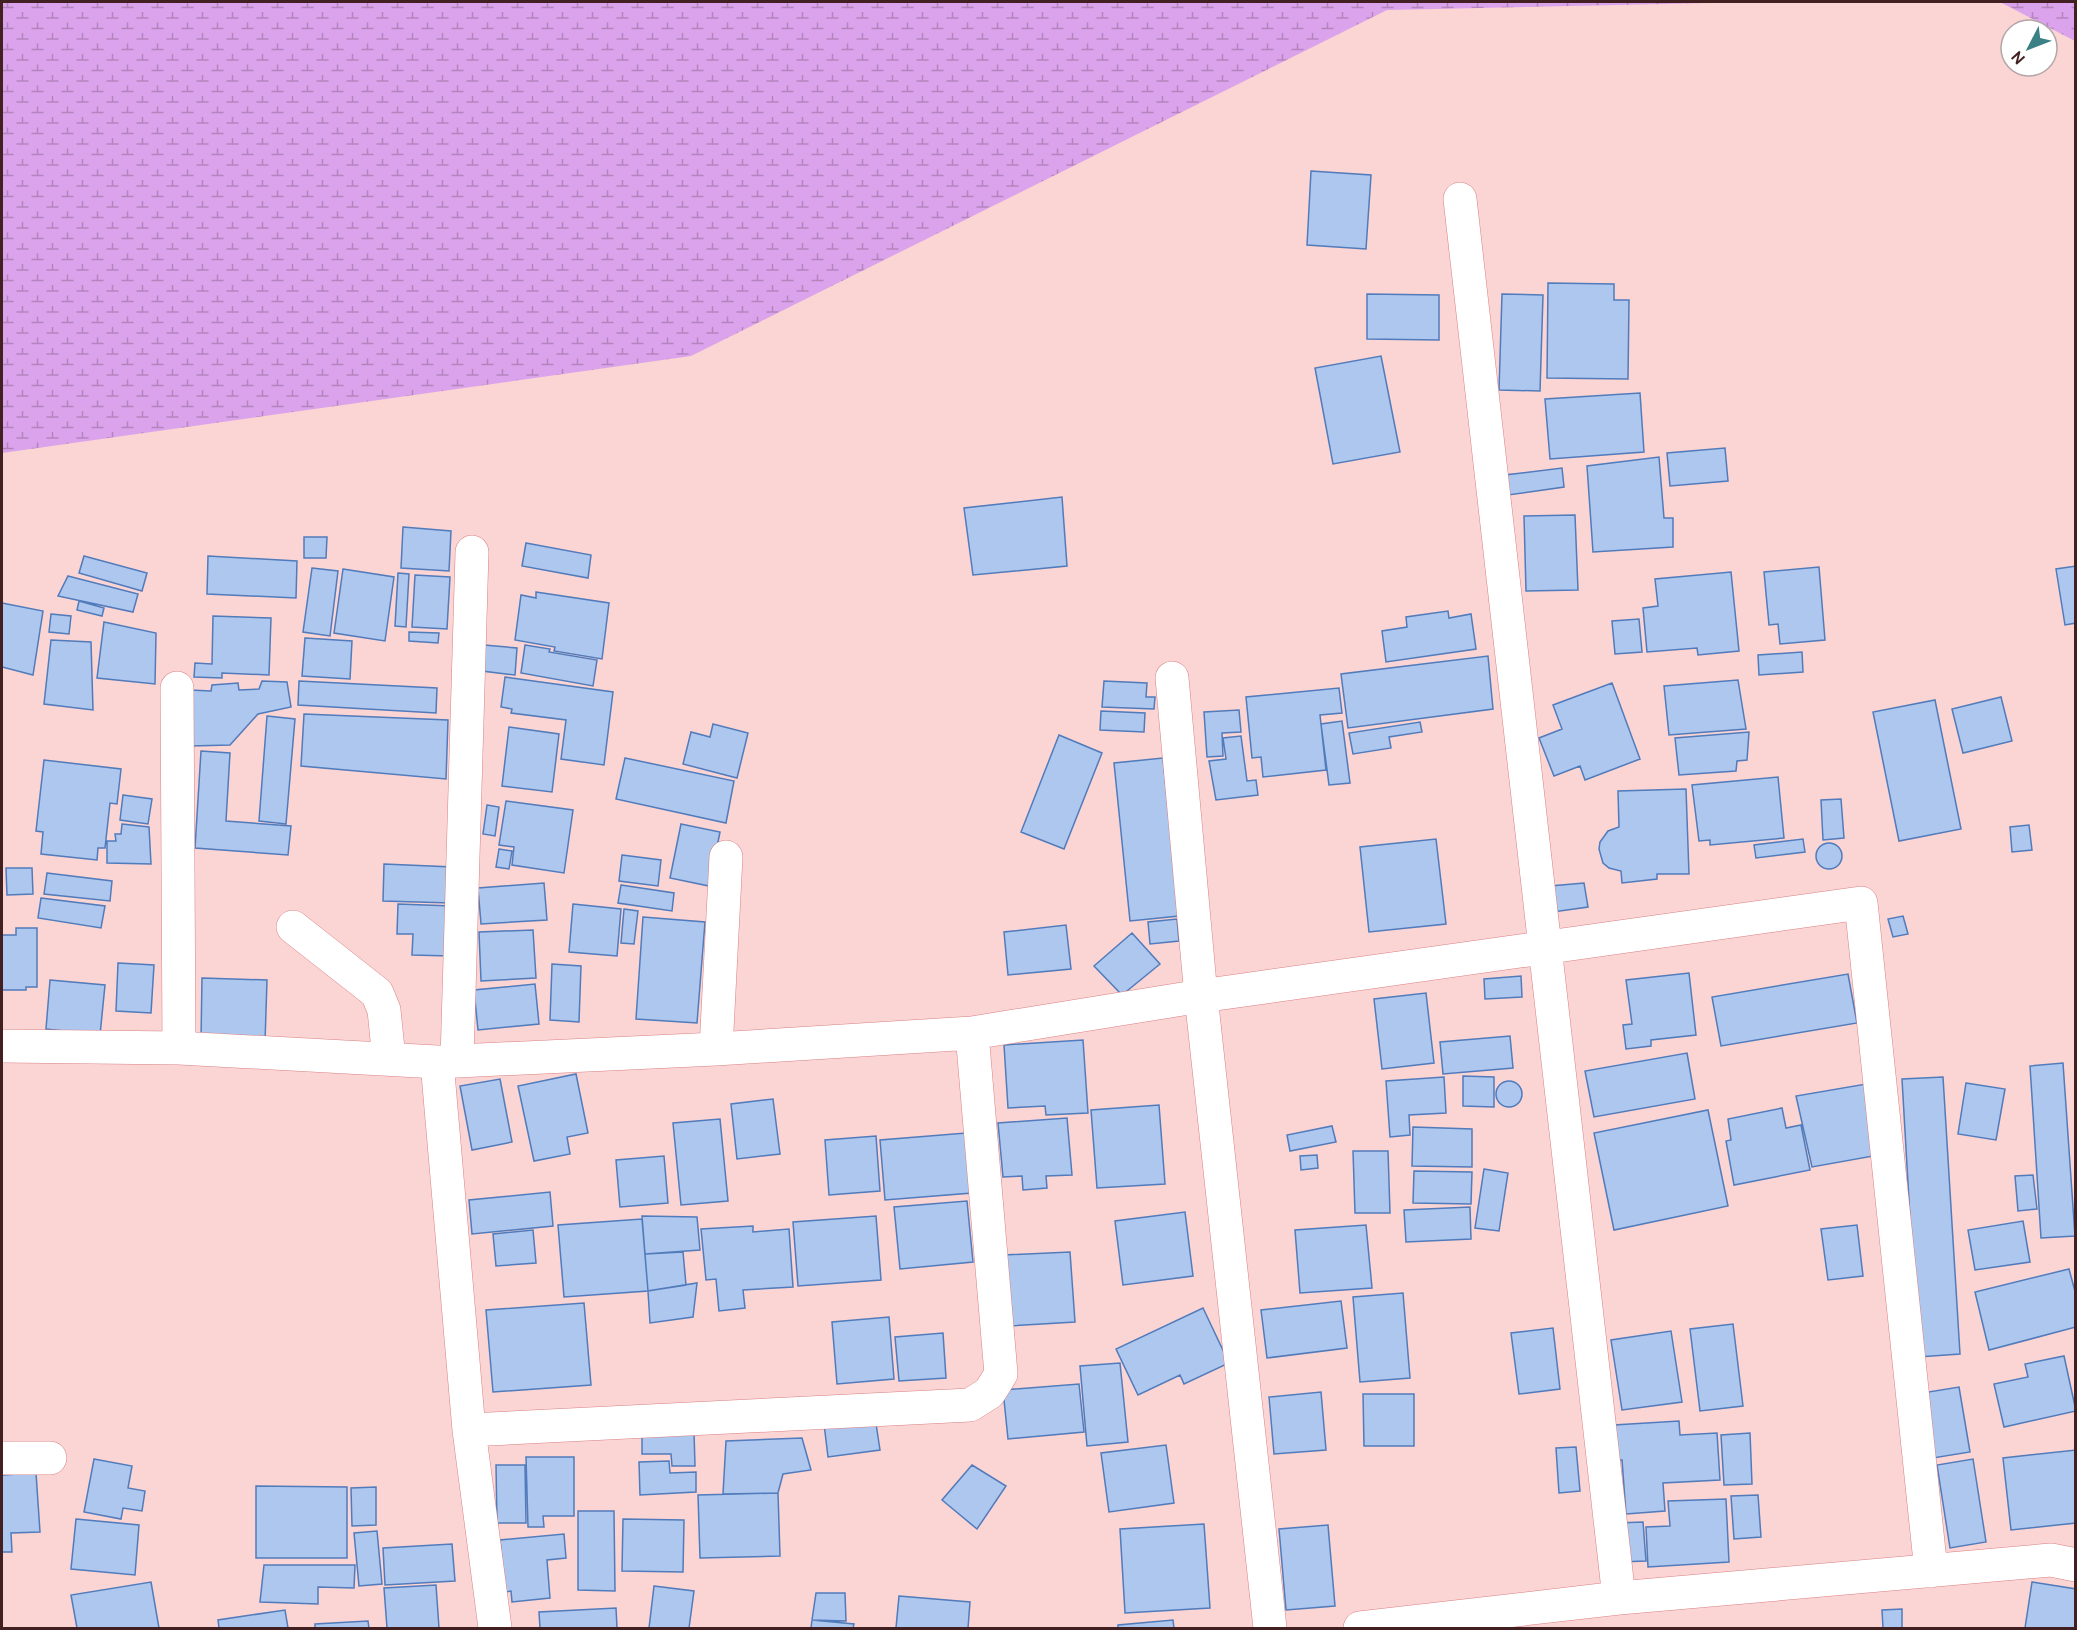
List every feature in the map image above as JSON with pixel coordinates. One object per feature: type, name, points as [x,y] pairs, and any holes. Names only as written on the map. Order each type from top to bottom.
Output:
[{"type":"street","points":[[1460,199],[1619,1598]]},
{"type":"street","points":[[472,552],[447,1061],[469,1430],[495,1629]]},
{"type":"street","points":[[1172,678],[1201,996],[1270,1629]]},
{"type":"street","points":[[177,688],[179,1048]]},
{"type":"street","points":[[716,1049],[726,857]]},
{"type":"street","points":[[2,1046],[179,1048],[447,1061],[716,1049],[972,1032],[1201,996],[1861,903],[1931,1570]]},
{"type":"street","points":[[293,927],[377,993],[384,1010],[389,1059]]},
{"type":"street","points":[[469,1430],[970,1405],[989,1393],[1001,1374],[972,1032]]},
{"type":"street","points":[[2,1458],[50,1458]]},
{"type":"street","points":[[1360,1629],[1619,1598],[1931,1570],[2051,1560],[2076,1565]]},
{"type":"green space","points":[[2,2],[1756,2],[1387,10],[691,356],[2,453]]},
{"type":"green space","points":[[2000,2],[2075,2],[2075,41],[2059,33],[2059,18],[2031,18]]},
{"type":"building","points":[[1311,171],[1371,175],[1366,249],[1307,245]]},
{"type":"building","points":[[1548,283],[1614,284],[1614,300],[1629,300],[1628,379],[1547,378]]},
{"type":"building","points":[[1367,294],[1439,295],[1439,340],[1367,339]]},
{"type":"building","points":[[1502,294],[1543,295],[1540,391],[1499,390]]},
{"type":"building","points":[[1381,356],[1400,452],[1333,464],[1315,368]]},
{"type":"building","points":[[1640,393],[1644,452],[1550,459],[1545,399]]},
{"type":"building","points":[[1725,448],[1728,481],[1670,486],[1667,453]]},
{"type":"building","points":[[1659,457],[1664,518],[1673,518],[1673,547],[1593,552],[1587,466]]},
{"type":"building","points":[[1562,468],[1564,487],[1508,495],[1505,475]]},
{"type":"building","points":[[1062,497],[1067,566],[973,575],[964,508]]},
{"type":"building","points":[[1575,515],[1578,590],[1526,591],[1524,516]]},
{"type":"building","points":[[403,527],[451,531],[449,571],[401,568]]},
{"type":"building","points":[[304,537],[327,537],[326,558],[304,558]]},
{"type":"building","points":[[526,543],[591,555],[588,578],[522,566]]},
{"type":"building","points":[[84,556],[147,573],[142,591],[79,573]]},
{"type":"building","points":[[208,556],[297,561],[296,598],[207,594]]},
{"type":"building","points":[[2076,566],[2076,623],[2065,625],[2056,569]]},
{"type":"building","points":[[1819,567],[1825,640],[1780,644],[1778,624],[1769,625],[1764,572]]},
{"type":"building","points":[[312,568],[338,571],[330,636],[303,632]]},
{"type":"building","points":[[343,569],[394,577],[385,641],[334,633]]},
{"type":"building","points":[[1731,572],[1739,651],[1698,655],[1697,648],[1647,652],[1643,608],[1658,606],[1655,579]]},
{"type":"building","points":[[398,573],[409,574],[406,627],[395,626]]},
{"type":"building","points":[[415,575],[450,577],[447,629],[412,627]]},
{"type":"building","points":[[68,576],[138,594],[133,612],[58,596]]},
{"type":"building","points":[[536,592],[609,603],[602,659],[554,651],[555,647],[515,640],[521,595],[536,598]]},
{"type":"building","points":[[79,601],[104,608],[102,616],[77,610]]},
{"type":"building","points":[[2,603],[43,611],[33,675],[2,667]]},
{"type":"building","points":[[1448,611],[1449,618],[1471,614],[1476,649],[1386,662],[1382,631],[1407,627],[1406,617]]},
{"type":"building","points":[[51,614],[71,616],[69,634],[49,632]]},
{"type":"building","points":[[213,616],[271,618],[269,675],[222,673],[222,678],[194,677],[195,663],[212,664]]},
{"type":"building","points":[[1639,619],[1642,652],[1615,654],[1612,621]]},
{"type":"building","points":[[104,622],[156,633],[155,684],[97,678]]},
{"type":"building","points":[[409,632],[439,633],[438,643],[409,641]]},
{"type":"building","points":[[305,638],[352,641],[350,679],[302,676]]},
{"type":"building","points":[[51,640],[91,642],[93,710],[44,704]]},
{"type":"building","points":[[484,645],[517,648],[515,675],[482,671]]},
{"type":"building","points":[[525,645],[550,649],[549,652],[597,660],[593,686],[521,673]]},
{"type":"building","points":[[1802,652],[1803,672],[1759,675],[1758,655]]},
{"type":"building","points":[[1488,656],[1493,709],[1348,728],[1341,674]]},
{"type":"building","points":[[505,677],[613,692],[604,765],[561,759],[566,720],[511,713],[512,709],[501,707]]},
{"type":"building","points":[[1738,680],[1746,729],[1669,735],[1664,686]]},
{"type":"building","points":[[262,681],[287,682],[291,707],[258,714],[230,745],[190,746],[190,690],[211,691],[212,685],[238,683],[239,690],[259,689]]},
{"type":"building","points":[[299,681],[437,688],[436,713],[298,705]]},
{"type":"building","points":[[1104,681],[1147,683],[1146,697],[1155,697],[1154,709],[1102,707]]},
{"type":"building","points":[[1612,683],[1640,759],[1585,780],[1580,766],[1554,776],[1539,738],[1562,729],[1553,705]]},
{"type":"building","points":[[1339,688],[1342,713],[1320,715],[1326,770],[1263,777],[1261,757],[1252,758],[1246,697]]},
{"type":"building","points":[[2001,697],[2012,741],[1963,753],[1952,709]]},
{"type":"building","points":[[1935,700],[1961,829],[1899,841],[1873,712]]},
{"type":"building","points":[[1239,710],[1241,732],[1222,733],[1223,756],[1207,757],[1204,712]]},
{"type":"building","points":[[1101,711],[1145,713],[1144,732],[1100,730]]},
{"type":"building","points":[[304,714],[448,720],[446,779],[301,766]]},
{"type":"building","points":[[267,716],[295,719],[286,824],[259,821]]},
{"type":"building","points":[[1342,721],[1350,783],[1329,785],[1321,724]]},
{"type":"building","points":[[1420,722],[1422,732],[1389,737],[1391,748],[1353,754],[1349,733]]},
{"type":"building","points":[[713,724],[748,733],[737,778],[683,764],[691,732],[710,737]]},
{"type":"building","points":[[509,727],[559,734],[552,792],[502,786]]},
{"type":"building","points":[[1749,732],[1747,760],[1737,761],[1736,771],[1679,775],[1675,738]]},
{"type":"building","points":[[1059,735],[1102,753],[1064,849],[1021,832]]},
{"type":"building","points":[[1241,736],[1247,781],[1256,780],[1258,795],[1216,800],[1209,761],[1226,759],[1223,738]]},
{"type":"building","points":[[201,751],[230,753],[226,821],[291,826],[288,855],[195,848]]},
{"type":"building","points":[[625,758],[734,781],[726,823],[616,799]]},
{"type":"building","points":[[1163,758],[1179,916],[1130,921],[1114,763]]},
{"type":"building","points":[[44,760],[121,769],[117,804],[110,803],[105,848],[98,848],[97,860],[41,854],[43,832],[36,831]]},
{"type":"building","points":[[1778,777],[1784,838],[1710,845],[1710,840],[1699,841],[1692,785]]},
{"type":"building","points":[[1686,789],[1689,874],[1657,874],[1657,879],[1622,883],[1621,871],[1609,868],[1603,863],[1599,849],[1600,842],[1608,831],[1619,827],[1618,791]]},
{"type":"building","points":[[123,795],[152,799],[148,824],[120,820]]},
{"type":"building","points":[[1841,799],[1844,838],[1823,840],[1821,800]]},
{"type":"building","points":[[506,801],[573,810],[564,873],[512,865],[514,847],[499,845]]},
{"type":"building","points":[[487,805],[499,807],[495,836],[483,834]]},
{"type":"building","points":[[122,824],[149,827],[151,864],[107,863],[107,841],[116,841],[115,834],[121,834]]},
{"type":"building","points":[[681,824],[720,832],[709,886],[670,878]]},
{"type":"building","points":[[2029,825],[2032,850],[2012,852],[2010,827]]},
{"type":"building","points":[[1436,839],[1446,924],[1369,932],[1360,847]]},
{"type":"building","points":[[1803,839],[1805,852],[1756,858],[1754,845]]},
{"type":"building","points":[[1829,843],[1838,847],[1842,856],[1838,865],[1829,869],[1820,865],[1816,856],[1820,847]]},
{"type":"building","points":[[499,849],[512,851],[509,869],[496,867]]},
{"type":"building","points":[[622,855],[661,860],[658,886],[619,881]]},
{"type":"building","points":[[384,864],[453,867],[451,903],[383,901]]},
{"type":"building","points":[[6,868],[32,868],[33,894],[7,895]]},
{"type":"building","points":[[47,873],[112,881],[110,901],[44,894]]},
{"type":"building","points":[[544,883],[547,920],[481,924],[478,888]]},
{"type":"building","points":[[1584,883],[1588,907],[1553,912],[1550,886]]},
{"type":"building","points":[[621,885],[674,893],[672,911],[618,903]]},
{"type":"building","points":[[41,898],[105,906],[101,928],[38,918]]},
{"type":"building","points":[[398,904],[452,906],[450,956],[412,955],[413,934],[397,934]]},
{"type":"building","points":[[573,904],[621,909],[617,956],[569,952]]},
{"type":"building","points":[[624,909],[638,911],[634,944],[621,943]]},
{"type":"building","points":[[1903,916],[1908,934],[1893,937],[1888,919]]},
{"type":"building","points":[[643,917],[705,922],[697,1023],[636,1019]]},
{"type":"building","points":[[1177,919],[1179,941],[1150,944],[1148,922]]},
{"type":"building","points":[[1066,925],[1071,969],[1008,975],[1004,932]]},
{"type":"building","points":[[16,928],[37,928],[37,987],[26,987],[26,990],[2,990],[2,935],[16,935]]},
{"type":"building","points":[[533,930],[536,978],[481,981],[479,932]]},
{"type":"building","points":[[1132,933],[1160,964],[1122,995],[1094,966]]},
{"type":"building","points":[[118,963],[154,965],[151,1013],[116,1011]]},
{"type":"building","points":[[552,964],[581,966],[579,1022],[550,1020]]},
{"type":"building","points":[[1689,973],[1696,1035],[1651,1040],[1651,1046],[1626,1049],[1623,1025],[1632,1024],[1626,980]]},
{"type":"building","points":[[1848,974],[1857,1023],[1721,1046],[1712,997]]},
{"type":"building","points":[[1521,976],[1522,997],[1485,999],[1484,979]]},
{"type":"building","points":[[202,978],[267,980],[265,1042],[201,1040]]},
{"type":"building","points":[[50,980],[105,985],[100,1035],[46,1029]]},
{"type":"building","points":[[535,984],[539,1024],[478,1030],[474,990]]},
{"type":"building","points":[[1426,993],[1434,1063],[1382,1069],[1374,999]]},
{"type":"building","points":[[1510,1036],[1513,1068],[1443,1074],[1440,1042]]},
{"type":"building","points":[[1083,1040],[1088,1113],[1046,1115],[1045,1106],[1008,1108],[1004,1045]]},
{"type":"building","points":[[1687,1053],[1695,1099],[1594,1117],[1585,1071]]},
{"type":"building","points":[[2063,1063],[2075,1236],[2041,1238],[2030,1066]]},
{"type":"building","points":[[576,1074],[588,1133],[567,1137],[570,1154],[534,1161],[518,1086]]},
{"type":"building","points":[[1463,1076],[1494,1077],[1494,1107],[1463,1106]]},
{"type":"building","points":[[1444,1077],[1446,1113],[1409,1115],[1410,1135],[1390,1137],[1386,1081]]},
{"type":"building","points":[[1943,1077],[1960,1354],[1918,1357],[1902,1079]]},
{"type":"building","points":[[500,1079],[512,1142],[472,1150],[460,1086]]},
{"type":"building","points":[[1509,1081],[1518,1085],[1522,1094],[1518,1103],[1509,1107],[1500,1103],[1496,1094],[1500,1085]]},
{"type":"building","points":[[1966,1083],[2005,1089],[1996,1140],[1958,1134]]},
{"type":"building","points":[[1866,1084],[1879,1155],[1812,1167],[1796,1096]]},
{"type":"building","points":[[773,1099],[780,1154],[737,1159],[731,1104]]},
{"type":"building","points":[[1159,1105],[1165,1184],[1097,1188],[1091,1110]]},
{"type":"building","points":[[1782,1108],[1786,1128],[1801,1125],[1810,1170],[1734,1185],[1726,1141],[1731,1140],[1728,1119]]},
{"type":"building","points":[[1708,1110],[1728,1206],[1614,1230],[1594,1133]]},
{"type":"building","points":[[1067,1118],[1072,1175],[1046,1176],[1047,1188],[1023,1190],[1022,1176],[1003,1177],[998,1123]]},
{"type":"building","points":[[720,1119],[728,1201],[681,1205],[673,1123]]},
{"type":"building","points":[[1332,1126],[1336,1142],[1290,1151],[1287,1135]]},
{"type":"building","points":[[1413,1127],[1472,1129],[1472,1167],[1412,1166]]},
{"type":"building","points":[[966,1133],[972,1193],[885,1200],[880,1140]]},
{"type":"building","points":[[876,1136],[880,1191],[829,1195],[825,1140]]},
{"type":"building","points":[[1353,1151],[1388,1151],[1390,1213],[1355,1213]]},
{"type":"building","points":[[1317,1155],[1318,1168],[1301,1170],[1300,1156]]},
{"type":"building","points":[[664,1156],[668,1203],[620,1207],[616,1160]]},
{"type":"building","points":[[1484,1169],[1508,1173],[1499,1231],[1475,1228]]},
{"type":"building","points":[[1414,1171],[1472,1172],[1471,1204],[1413,1203]]},
{"type":"building","points":[[2033,1175],[2037,1209],[2018,1211],[2015,1176]]},
{"type":"building","points":[[550,1192],[553,1226],[472,1234],[469,1200]]},
{"type":"building","points":[[967,1201],[973,1262],[900,1269],[894,1207]]},
{"type":"building","points":[[1470,1207],[1471,1239],[1406,1242],[1404,1210]]},
{"type":"building","points":[[1185,1212],[1193,1276],[1123,1285],[1115,1221]]},
{"type":"building","points":[[642,1216],[697,1217],[700,1250],[645,1254]]},
{"type":"building","points":[[876,1216],[881,1280],[798,1286],[793,1222]]},
{"type":"building","points":[[642,1219],[648,1291],[564,1297],[558,1225]]},
{"type":"building","points":[[2023,1221],[2030,1262],[1975,1270],[1968,1230]]},
{"type":"building","points":[[1366,1225],[1372,1288],[1300,1293],[1295,1230]]},
{"type":"building","points":[[1857,1225],[1863,1276],[1828,1280],[1821,1229]]},
{"type":"building","points":[[753,1226],[753,1232],[789,1229],[793,1287],[743,1290],[745,1308],[719,1311],[716,1279],[706,1280],[701,1229]]},
{"type":"building","points":[[533,1230],[536,1263],[496,1266],[493,1234]]},
{"type":"building","points":[[683,1252],[686,1285],[648,1291],[645,1254]]},
{"type":"building","points":[[1070,1252],[1075,1322],[1008,1326],[1004,1255]]},
{"type":"building","points":[[2069,1269],[2076,1295],[2076,1327],[1989,1350],[1975,1292]]},
{"type":"building","points":[[697,1283],[693,1317],[650,1323],[648,1291]]},
{"type":"building","points":[[1403,1293],[1410,1378],[1360,1382],[1353,1297]]},
{"type":"building","points":[[1341,1301],[1347,1348],[1267,1358],[1261,1310]]},
{"type":"building","points":[[584,1303],[591,1385],[493,1392],[486,1310]]},
{"type":"building","points":[[1203,1308],[1229,1363],[1184,1384],[1180,1375],[1138,1395],[1116,1349]]},
{"type":"building","points":[[889,1317],[894,1379],[837,1384],[832,1322]]},
{"type":"building","points":[[1733,1324],[1743,1406],[1700,1411],[1690,1329]]},
{"type":"building","points":[[1553,1328],[1560,1389],[1519,1394],[1511,1333]]},
{"type":"building","points":[[1671,1331],[1682,1402],[1622,1410],[1611,1340]]},
{"type":"building","points":[[943,1333],[946,1378],[899,1381],[895,1337]]},
{"type":"building","points":[[2064,1356],[2076,1411],[2004,1427],[1994,1384],[2028,1377],[2025,1364]]},
{"type":"building","points":[[1120,1363],[1128,1442],[1087,1446],[1080,1366]]},
{"type":"building","points":[[1079,1384],[1084,1432],[1008,1439],[1003,1390]]},
{"type":"building","points":[[1959,1387],[1970,1452],[1933,1458],[1922,1393]]},
{"type":"building","points":[[1321,1392],[1326,1450],[1274,1454],[1269,1397]]},
{"type":"building","points":[[1363,1394],[1414,1394],[1414,1446],[1364,1446]]},
{"type":"building","points":[[875,1417],[880,1450],[828,1457],[824,1424]]},
{"type":"building","points":[[1679,1421],[1680,1435],[1717,1433],[1720,1480],[1663,1483],[1665,1511],[1626,1514],[1622,1460],[1616,1460],[1614,1425]]},
{"type":"building","points":[[694,1432],[695,1466],[672,1466],[671,1454],[642,1454],[642,1433]]},
{"type":"building","points":[[1750,1433],[1752,1484],[1724,1485],[1721,1435]]},
{"type":"building","points":[[802,1438],[811,1470],[783,1474],[778,1493],[723,1494],[726,1441]]},
{"type":"building","points":[[1166,1445],[1174,1503],[1109,1512],[1101,1453]]},
{"type":"building","points":[[1576,1447],[1580,1491],[1559,1493],[1556,1448]]},
{"type":"building","points":[[2076,1450],[2076,1523],[2011,1530],[2003,1458]]},
{"type":"building","points":[[526,1457],[574,1457],[574,1516],[543,1516],[544,1527],[528,1527]]},
{"type":"building","points":[[94,1459],[132,1466],[128,1488],[145,1491],[142,1511],[123,1508],[121,1519],[84,1512]]},
{"type":"building","points":[[1973,1459],[1986,1542],[1950,1548],[1937,1465]]},
{"type":"building","points":[[669,1461],[670,1473],[696,1472],[696,1492],[640,1495],[639,1462]]},
{"type":"building","points":[[496,1465],[525,1465],[526,1523],[497,1523]]},
{"type":"building","points":[[972,1465],[1006,1486],[977,1529],[942,1500]]},
{"type":"building","points":[[36,1473],[40,1532],[11,1533],[12,1552],[2,1552],[2,1475]]},
{"type":"building","points":[[256,1486],[347,1487],[347,1558],[256,1558]]},
{"type":"building","points":[[376,1487],[376,1525],[352,1526],[351,1488]]},
{"type":"building","points":[[778,1493],[780,1556],[700,1558],[698,1495]]},
{"type":"building","points":[[1758,1495],[1761,1537],[1734,1539],[1731,1496]]},
{"type":"building","points":[[1726,1499],[1729,1562],[1648,1567],[1646,1527],[1670,1526],[1668,1501]]},
{"type":"building","points":[[578,1511],[614,1511],[615,1591],[578,1590]]},
{"type":"building","points":[[76,1519],[139,1525],[135,1575],[71,1569]]},
{"type":"building","points":[[623,1519],[684,1520],[683,1572],[622,1571]]},
{"type":"building","points":[[1643,1522],[1646,1561],[1619,1562],[1617,1523]]},
{"type":"building","points":[[1204,1524],[1210,1608],[1125,1613],[1120,1529]]},
{"type":"building","points":[[1328,1525],[1335,1606],[1286,1610],[1279,1529]]},
{"type":"building","points":[[377,1531],[382,1584],[359,1586],[354,1533]]},
{"type":"building","points":[[564,1534],[566,1558],[547,1560],[550,1598],[512,1602],[511,1591],[505,1592],[500,1540]]},
{"type":"building","points":[[452,1544],[455,1581],[385,1585],[383,1548]]},
{"type":"building","points":[[264,1565],[355,1565],[354,1588],[318,1587],[318,1604],[260,1602]]},
{"type":"building","points":[[151,1582],[159,1628],[77,1628],[71,1595]]},
{"type":"building","points":[[2032,1582],[2076,1589],[2076,1628],[2025,1628]]},
{"type":"building","points":[[436,1585],[439,1628],[387,1628],[384,1588]]},
{"type":"building","points":[[654,1586],[694,1591],[689,1628],[649,1628]]},
{"type":"building","points":[[816,1593],[845,1593],[846,1621],[812,1620]]},
{"type":"building","points":[[899,1596],[970,1602],[968,1628],[896,1628]]},
{"type":"building","points":[[616,1608],[617,1628],[540,1628],[539,1612]]},
{"type":"building","points":[[1902,1609],[1902,1628],[1883,1628],[1882,1610]]},
{"type":"building","points":[[285,1610],[288,1628],[219,1628],[218,1620]]},
{"type":"building","points":[[812,1620],[854,1624],[853,1628],[811,1628]]},
{"type":"building","points":[[1173,1620],[1174,1628],[1118,1628],[1118,1625]]},
{"type":"building","points":[[368,1621],[369,1628],[315,1628],[315,1624]]}]
